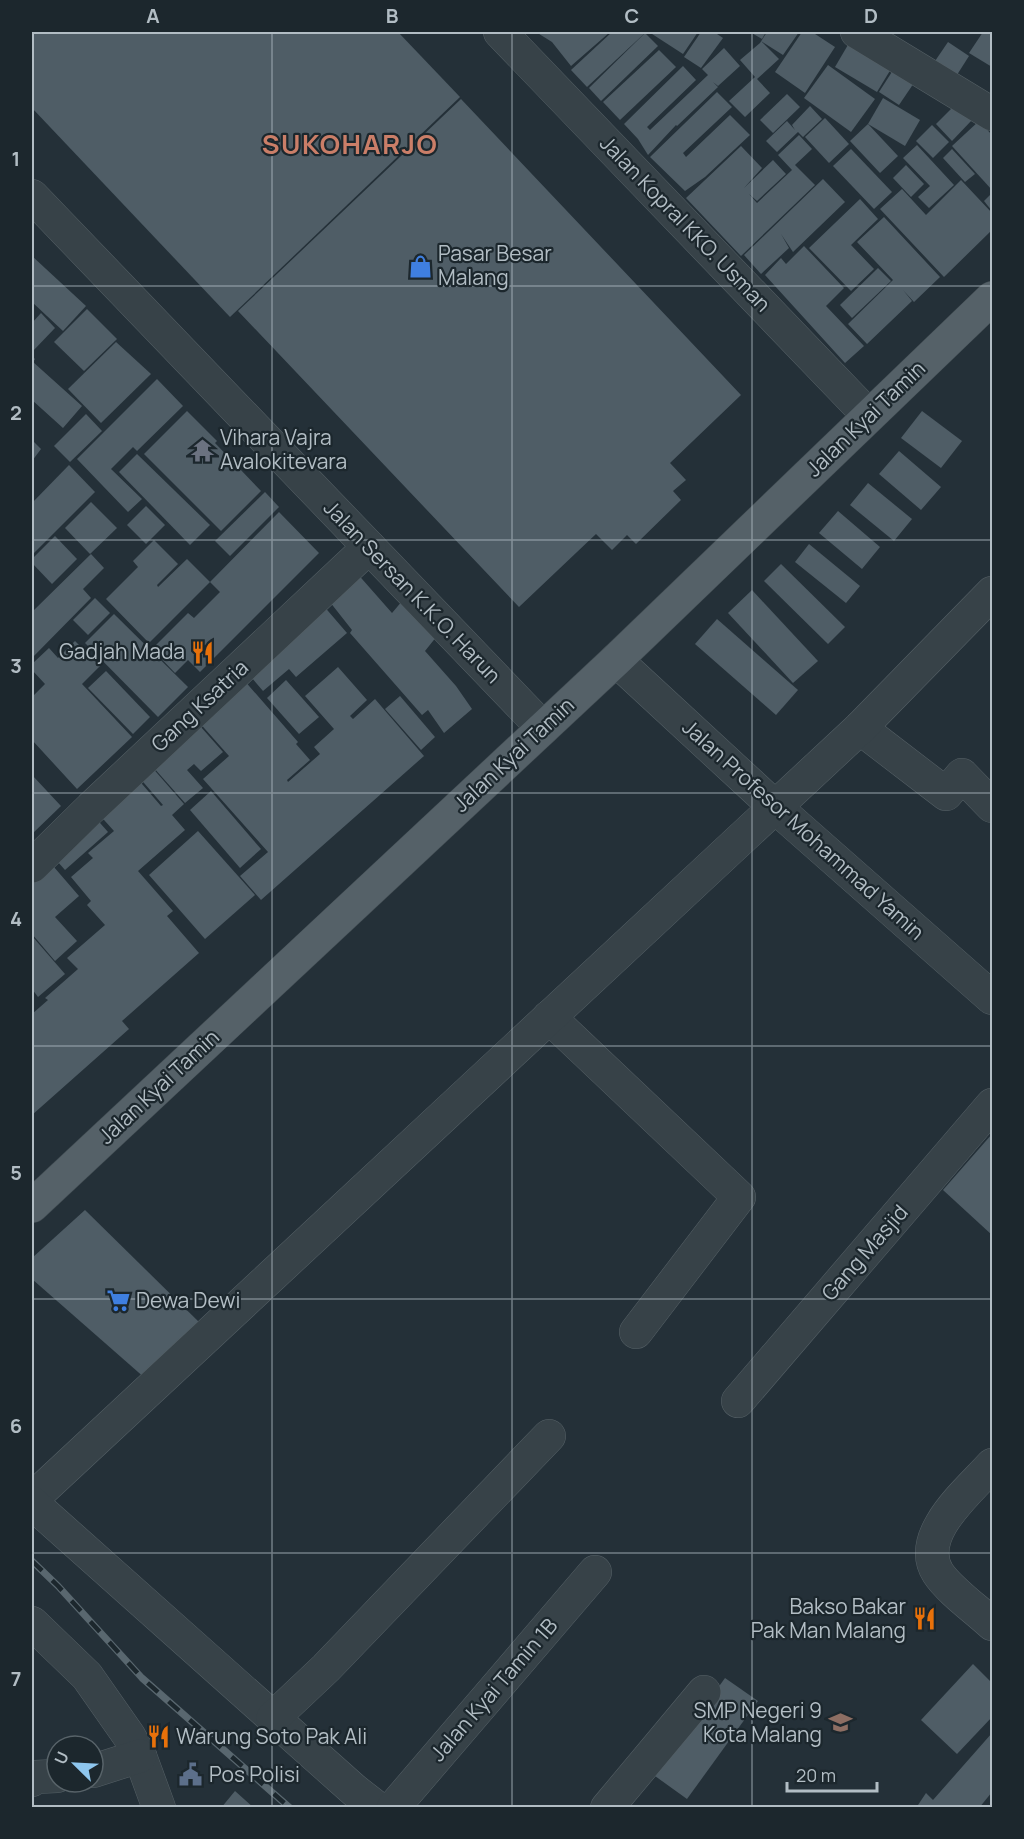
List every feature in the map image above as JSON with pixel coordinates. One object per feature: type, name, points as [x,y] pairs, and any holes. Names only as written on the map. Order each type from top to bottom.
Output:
[{"type":"main road","name":"Jalan Kyai Tamin","points":[[32,1206],[616,660],[993,298]]},
{"type":"street","name":"Jalan Kopral KKO. Usman","points":[[500,32],[869,416]]},
{"type":"street","points":[[869,35],[993,114]]},
{"type":"street","name":"Jalan Sersan K.K.O. Harun","points":[[35,207],[543,728]]},
{"type":"street","name":"Gang Ksatria","points":[[32,867],[99,800],[369,547]]},
{"type":"street","points":[[377,1808],[273,1718],[32,1501],[860,728],[993,593]]},
{"type":"street","name":"Jalan Profesor Mohammad Yamin","points":[[616,660],[774,806],[993,998]]},
{"type":"street","points":[[860,728],[946,794],[962,775],[993,806]]},
{"type":"street","points":[[549,1017],[739,1197],[636,1332]]},
{"type":"street","name":"Gang Masjid","points":[[738,1401],[993,1105]]},
{"type":"street","points":[[273,1718],[326,1668],[549,1436]]},
{"type":"street","points":[[993,1465],[945,1519],[933,1541],[932,1552],[938,1573],[993,1624]]},
{"type":"street","name":"Jalan Kyai Tamin 1B","points":[[393,1808],[595,1572]]},
{"type":"street","points":[[32,1623],[87,1676],[129,1736],[140,1756],[159,1808]]},
{"type":"street","points":[[607,1808],[704,1692]]},
{"type":"street","points":[[105,1767],[140,1756]]},
{"type":"building","points":[[32,32],[398,32],[460,97],[230,317],[32,108]]},
{"type":"building","points":[[536,32],[610,32],[571,66],[552,42]]},
{"type":"building","points":[[612,32],[646,32],[587,87],[571,70]]},
{"type":"building","points":[[649,32],[698,32],[683,54]]},
{"type":"building","points":[[701,32],[714,32],[723,38],[701,68],[684,57]]},
{"type":"building","points":[[750,32],[766,32],[762,39]]},
{"type":"building","points":[[767,32],[799,32],[783,55],[761,41]]},
{"type":"building","points":[[802,32],[812,32],[835,47],[805,93],[775,72]]},
{"type":"building","points":[[983,32],[992,32],[992,67],[969,53]]},
{"type":"building","points":[[645,33],[658,46],[601,101],[589,88]]},
{"type":"building","points":[[852,38],[894,64],[877,92],[835,67]]},
{"type":"building","points":[[761,41],[779,59],[757,79],[770,93],[745,117],[729,101],[755,77],[740,60]]},
{"type":"building","points":[[948,42],[969,56],[955,78],[933,64]]},
{"type":"building","points":[[724,48],[740,66],[718,86],[713,82],[718,87],[676,125],[648,155],[638,139],[624,124],[683,66],[696,80],[647,127],[650,130],[708,75],[702,69]]},
{"type":"building","points":[[659,50],[676,67],[620,120],[603,102]]},
{"type":"building","points":[[897,64],[918,77],[899,105],[879,92]]},
{"type":"building","points":[[828,65],[875,99],[851,132],[804,98]]},
{"type":"building","points":[[717,92],[732,107],[683,153],[686,157],[730,115],[750,135],[705,177],[685,191],[650,157]]},
{"type":"building","points":[[787,94],[800,107],[773,133],[760,120]]},
{"type":"building","points":[[883,98],[920,120],[905,146],[868,124]]},
{"type":"building","points":[[461,99],[741,395],[670,463],[686,480],[673,491],[681,500],[636,544],[627,535],[612,550],[596,534],[519,607],[238,311]]},
{"type":"building","points":[[956,104],[972,120],[952,141],[936,124]]},
{"type":"building","points":[[810,106],[822,119],[803,137],[798,132],[777,152],[766,141],[787,121],[795,130],[792,125]]},
{"type":"building","points":[[825,118],[849,144],[829,163],[805,137]]},
{"type":"building","points":[[979,121],[992,135],[992,190],[952,146]]},
{"type":"building","points":[[868,124],[898,156],[880,173],[850,141]]},
{"type":"building","points":[[932,125],[949,142],[933,158],[916,141]]},
{"type":"building","points":[[799,135],[812,149],[795,165],[815,185],[741,256],[686,198],[741,146],[762,168],[744,188],[773,160],[786,174],[757,201],[749,194],[757,203],[792,170],[778,155]]},
{"type":"building","points":[[917,145],[954,185],[929,208],[918,197],[930,186],[903,158]]},
{"type":"building","points":[[851,149],[892,192],[874,209],[833,166]]},
{"type":"building","points":[[952,149],[975,174],[965,182],[943,158]]},
{"type":"building","points":[[906,165],[924,184],[911,197],[893,178]]},
{"type":"building","points":[[823,179],[845,202],[793,252],[781,234],[789,248],[761,274],[744,255]]},
{"type":"building","points":[[961,180],[992,213],[992,230],[944,277],[880,209],[902,189],[926,215]]},
{"type":"building","points":[[992,193],[992,211],[984,201]]},
{"type":"building","points":[[860,199],[878,219],[851,245],[874,269],[851,291],[809,248]]},
{"type":"building","points":[[884,217],[940,277],[914,302],[903,290],[912,301],[867,344],[848,324],[893,280],[857,242]]},
{"type":"building","points":[[804,246],[844,288],[826,306],[864,346],[845,363],[765,275],[781,258],[786,264]]},
{"type":"building","points":[[32,256],[86,306],[63,331],[32,302]]},
{"type":"building","points":[[878,268],[891,281],[852,318],[840,305]]},
{"type":"building","points":[[87,309],[117,339],[84,371],[54,342]]},
{"type":"building","points":[[41,313],[55,328],[32,352],[32,323]]},
{"type":"building","points":[[116,342],[151,374],[101,423],[68,389]]},
{"type":"building","points":[[32,356],[35,359],[33,362],[82,406],[63,428],[32,400]]},
{"type":"building","points":[[157,379],[183,406],[137,451],[133,447],[111,469],[142,499],[128,512],[77,459]]},
{"type":"building","points":[[187,411],[261,491],[221,531],[144,454]]},
{"type":"building","points":[[922,411],[962,441],[941,468],[901,438]]},
{"type":"building","points":[[86,414],[102,431],[70,462],[54,446]]},
{"type":"building","points":[[32,440],[41,449],[32,461]]},
{"type":"building","points":[[899,451],[941,487],[921,510],[879,474]]},
{"type":"building","points":[[137,454],[210,525],[190,545],[119,472]]},
{"type":"building","points":[[69,465],[95,492],[32,555],[32,503]]},
{"type":"building","points":[[868,483],[912,519],[894,541],[850,505]]},
{"type":"building","points":[[265,492],[279,507],[230,556],[215,541]]},
{"type":"building","points":[[91,502],[117,528],[90,554],[65,528]]},
{"type":"building","points":[[146,506],[165,525],[146,544],[127,525]]},
{"type":"building","points":[[838,511],[880,547],[862,569],[819,533]]},
{"type":"building","points":[[279,512],[319,553],[200,672],[188,660],[175,673],[152,649],[188,613],[194,618],[220,592],[210,582]]},
{"type":"building","points":[[55,536],[77,559],[52,584],[32,563],[32,559]]},
{"type":"building","points":[[154,540],[178,564],[157,585],[158,587],[187,559],[210,582],[149,643],[106,599],[138,567],[133,561]]},
{"type":"building","points":[[809,544],[860,586],[846,603],[795,562]]},
{"type":"building","points":[[91,554],[104,568],[83,589],[91,598],[32,658],[32,612]]},
{"type":"building","points":[[781,564],[845,627],[828,644],[764,581]]},
{"type":"building","points":[[355,571],[392,613],[403,600],[441,631],[425,651],[456,686],[472,709],[444,733],[428,710],[422,715],[350,633],[352,630],[326,597]]},
{"type":"building","points":[[752,590],[818,661],[793,683],[728,613]]},
{"type":"building","points":[[95,598],[110,613],[88,635],[73,620]]},
{"type":"building","points":[[322,604],[347,633],[296,677],[289,669],[263,691],[246,671]]},
{"type":"building","points":[[114,614],[188,687],[158,717],[85,643]]},
{"type":"building","points":[[717,619],[798,690],[776,715],[695,644]]},
{"type":"building","points":[[75,641],[100,666],[82,684],[132,737],[77,789],[32,740],[32,694],[33,696],[45,684],[32,670],[32,664],[49,648],[58,658]]},
{"type":"building","points":[[338,667],[367,700],[350,716],[353,719],[375,699],[424,756],[261,900],[240,876],[268,852],[203,779],[229,756],[197,720],[243,679],[298,742],[296,744],[310,760],[287,780],[288,782],[320,754],[314,747],[334,729],[305,696]]},
{"type":"building","points":[[106,671],[150,717],[133,734],[88,688]]},
{"type":"building","points":[[286,680],[319,717],[299,734],[267,698]]},
{"type":"building","points":[[400,696],[435,737],[421,750],[385,709]]},
{"type":"building","points":[[193,718],[223,752],[201,771],[194,764],[187,770],[203,788],[185,803],[146,759]]},
{"type":"building","points":[[150,765],[184,804],[172,815],[185,830],[138,871],[173,911],[167,916],[199,953],[122,1021],[129,1029],[32,1115],[32,1014],[48,1000],[45,998],[78,969],[67,958],[105,925],[87,905],[91,901],[71,877],[93,858],[88,853],[114,831],[96,811],[136,777],[161,806],[163,805],[138,776]]},
{"type":"building","points":[[32,775],[61,806],[32,834]]},
{"type":"building","points":[[211,791],[261,849],[240,868],[190,810]]},
{"type":"building","points":[[93,815],[108,832],[65,870],[50,853]]},
{"type":"building","points":[[198,831],[255,895],[205,939],[149,875]]},
{"type":"building","points":[[47,859],[79,896],[55,917],[77,941],[55,961],[32,934],[32,872]]},
{"type":"building","points":[[32,936],[65,974],[38,997],[32,989]]},
{"type":"building","points":[[992,1134],[992,1235],[943,1190]]},
{"type":"building","name":"Dewa Dewi","points":[[85,1210],[201,1324],[146,1379],[32,1279],[32,1258]]},
{"type":"building","points":[[973,1664],[992,1683],[992,1717],[957,1754],[921,1720]]},
{"type":"building","points":[[725,1678],[758,1701],[687,1799],[655,1776]]},
{"type":"building","points":[[992,1733],[992,1792],[979,1808],[916,1808],[926,1793],[933,1800]]},
{"type":"building","points":[[235,1791],[254,1808],[221,1808]]},
{"type":"railway","points":[[32,1561],[58,1586],[142,1678],[290,1808]]},
{"type":"place","name":"Pasar Besar Malang","points":[[420,266]]},
{"type":"place","name":"Vihara Vajra Avalokitevara","points":[[202,450]]},
{"type":"place","name":"Gadjah Mada","points":[[203,652]]},
{"type":"place","name":"Dewa Dewi","points":[[118,1301]]},
{"type":"place","name":"Bakso Bakar Pak Man Malang","points":[[924,1619]]},
{"type":"place","name":"SMP Negeri 9 Kota Malang","points":[[840,1723]]},
{"type":"place","name":"Warung Soto Pak Ali","points":[[158,1737]]},
{"type":"place","name":"Pos Polisi","points":[[191,1775]]},
{"type":"district","name":"SUKOHARJO","points":[[350,145]]}]
